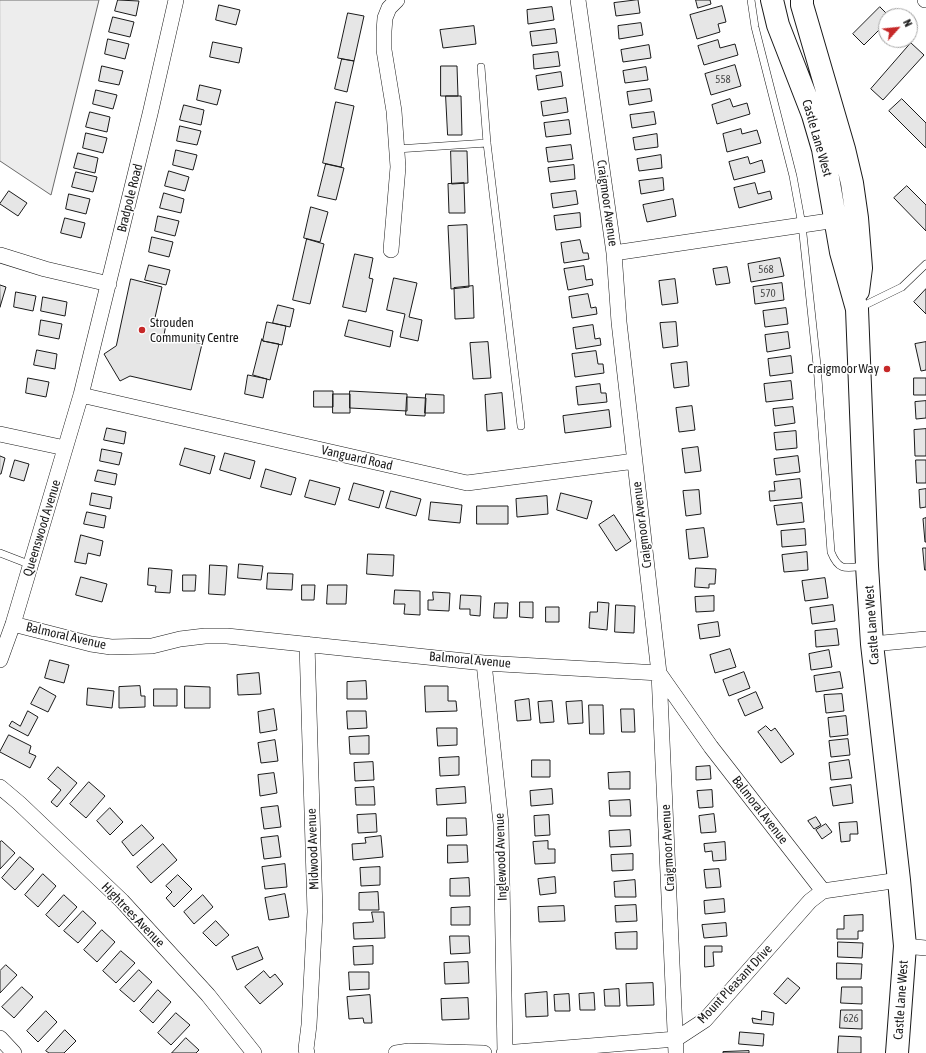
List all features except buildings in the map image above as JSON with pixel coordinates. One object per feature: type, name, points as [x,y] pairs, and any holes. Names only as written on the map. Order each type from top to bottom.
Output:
[{"type":"main road","name":"Castle Lane West","points":[[772,0],[778,25],[813,115],[823,149],[842,252],[857,306]]},
{"type":"main road","name":"Castle Lane West","points":[[802,0],[802,5],[842,142],[852,183],[857,218],[861,268],[857,306],[867,566],[872,644],[899,880],[905,946],[897,1053]]},
{"type":"street","name":"Bradpole Road","points":[[81,395],[150,114],[176,0]]},
{"type":"street","points":[[391,250],[398,167],[394,111],[384,50],[384,31],[385,18],[389,8],[397,0]]},
{"type":"street","name":"Craigmoor Avenue","points":[[578,0],[614,253],[619,322],[659,673],[676,1046]]},
{"type":"street","points":[[614,253],[836,220]]},
{"type":"street","points":[[0,255],[45,269],[109,284]]},
{"type":"street","name":"Vanguard Road","points":[[81,395],[468,483],[635,461]]},
{"type":"street","name":"Queenswood Avenue","points":[[0,660],[13,624],[81,395]]},
{"type":"street","points":[[0,434],[65,448]]},
{"type":"street","name":"Balmoral Avenue","points":[[13,624],[91,644],[111,647],[152,646],[180,638],[227,636],[484,662],[659,673],[711,748],[823,891]]},
{"type":"street","points":[[872,644],[926,638]]},
{"type":"street","name":"Midwood Avenue","points":[[307,644],[315,912],[307,1053]]},
{"type":"street","name":"Inglewood Avenue","points":[[484,662],[501,824],[504,1053]]},
{"type":"street","name":"Hightrees Avenue","points":[[0,788],[19,803],[122,901],[208,995],[254,1053]]},
{"type":"street","points":[[823,891],[899,880]]},
{"type":"street","name":"Mount Pleasant Drive","points":[[504,1053],[676,1046],[705,1020],[810,902],[823,891]]},
{"type":"street","name":"Castle Lane West","points":[[905,946],[926,948]]},
{"type":"street","points":[[396,1053],[409,1051],[484,1053]]},
{"type":"lane","points":[[751,0],[755,27],[793,176],[802,225],[817,373],[831,552],[837,564],[841,567],[849,568],[867,566]]},
{"type":"lane","points":[[481,67],[487,143],[521,426]]},
{"type":"lane","points":[[397,149],[487,143]]},
{"type":"lane","points":[[857,306],[902,288],[926,264]]},
{"type":"lane","points":[[0,553],[31,565]]},
{"type":"shaded area","points":[[0,0],[99,0],[51,195],[0,161]]},
{"type":"place","name":"Strouden Community Centre","points":[[142,330]]},
{"type":"place","name":"Craigmoor Way","points":[[887,369]]}]
